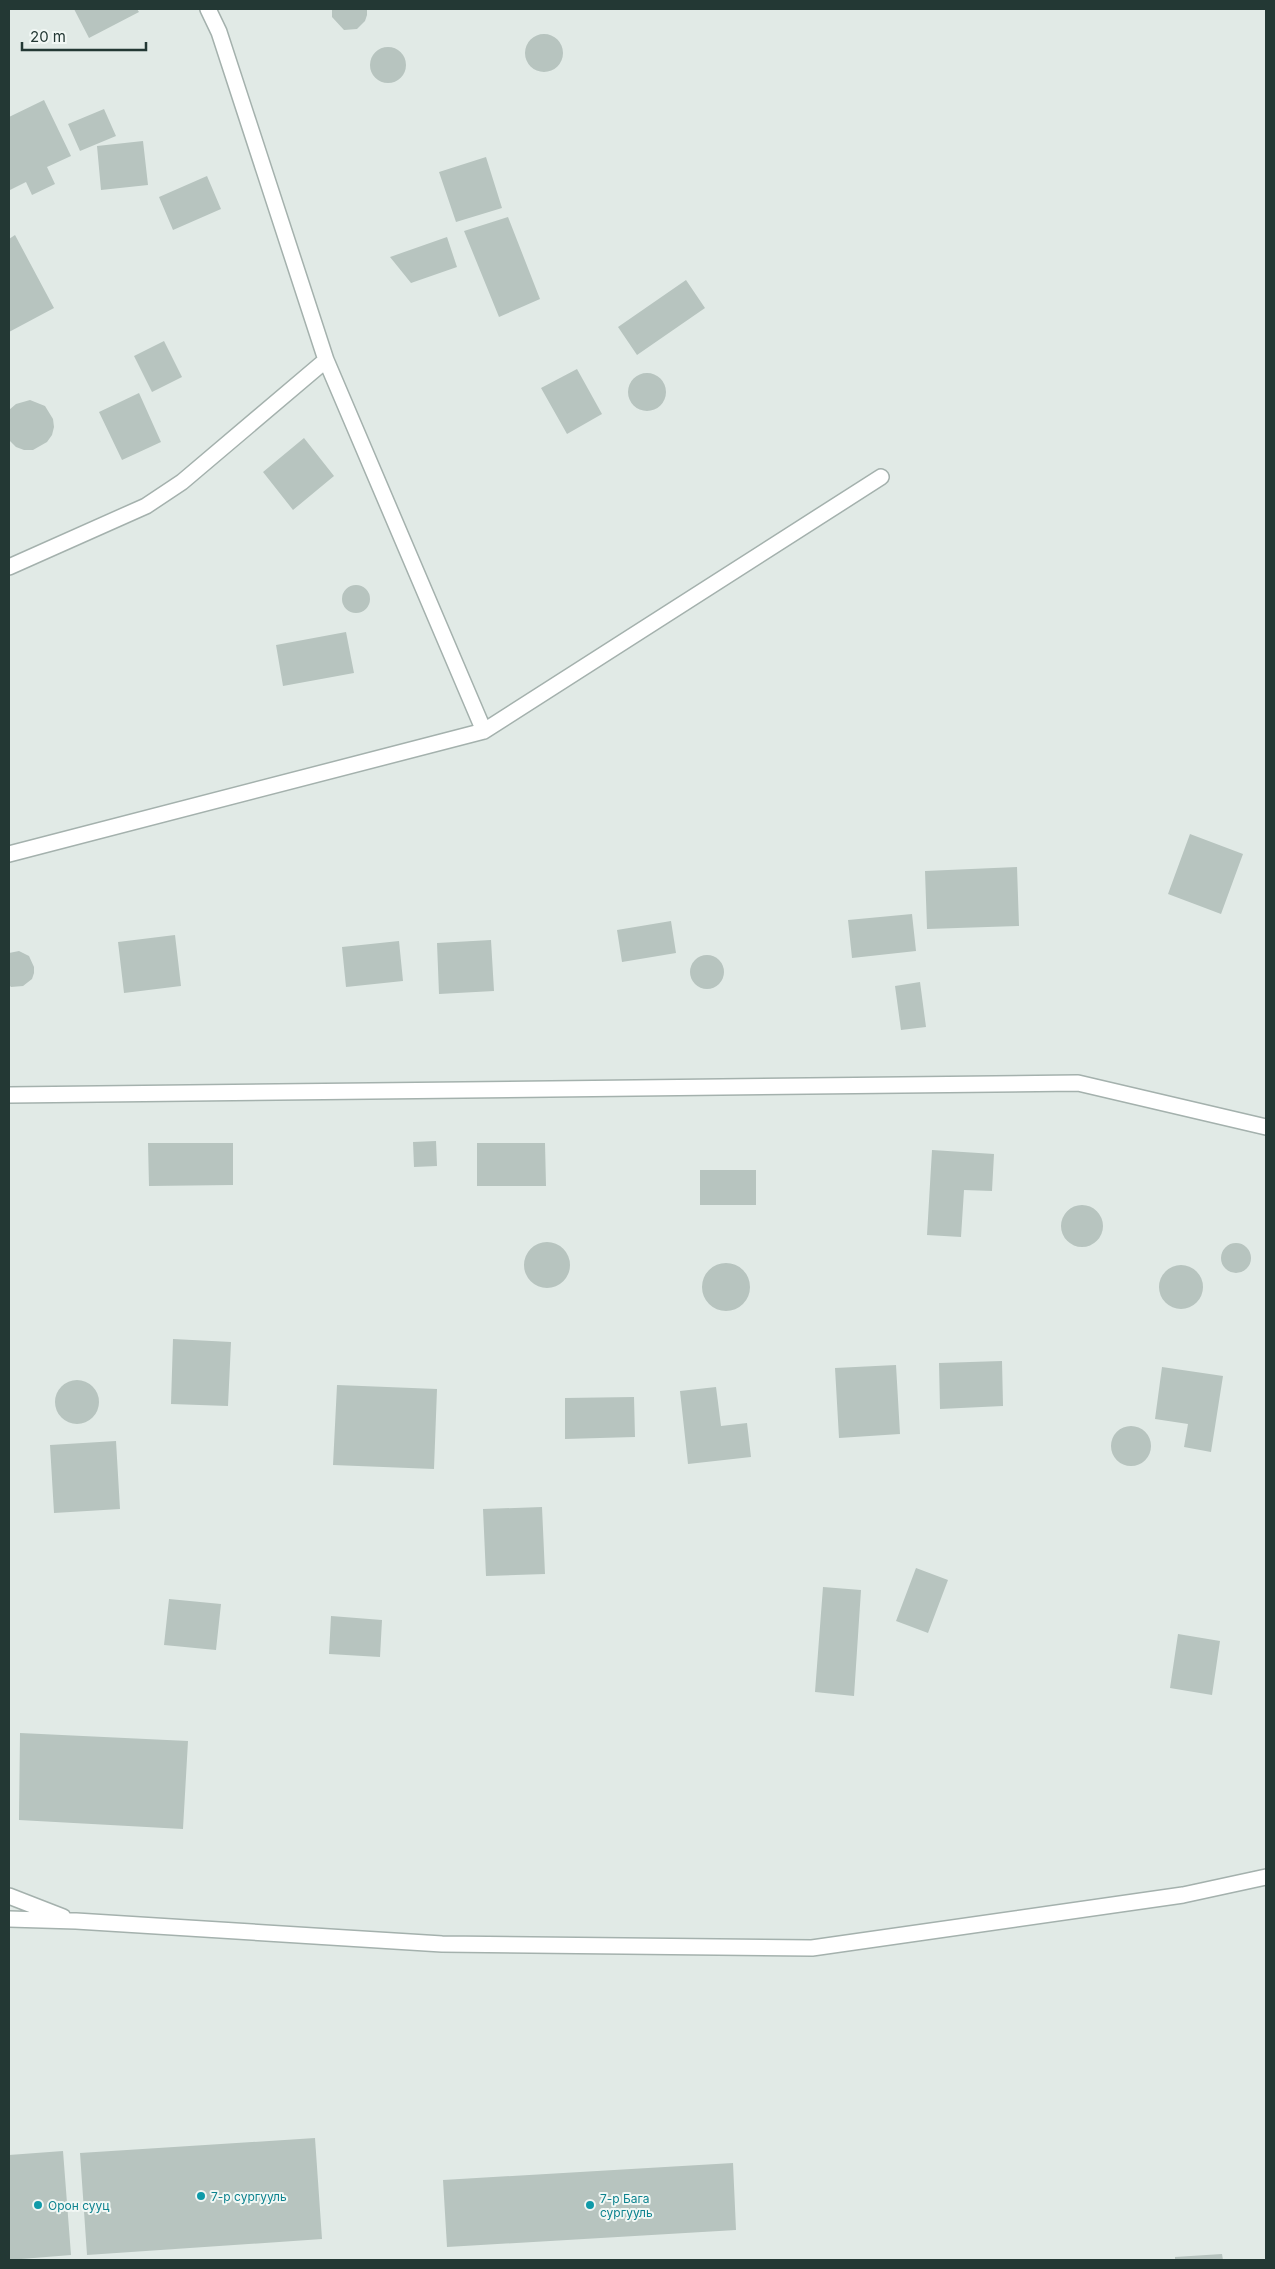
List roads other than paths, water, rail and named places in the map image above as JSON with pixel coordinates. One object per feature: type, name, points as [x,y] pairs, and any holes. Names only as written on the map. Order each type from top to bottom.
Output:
[{"type":"street","points":[[208,9],[219,32],[326,360],[484,731]]},
{"type":"street","points":[[9,567],[146,506],[182,482],[326,360]]},
{"type":"street","points":[[9,854],[484,731],[881,477]]},
{"type":"street","points":[[9,1095],[1078,1082],[1266,1127]]},
{"type":"street","points":[[9,1919],[76,1921],[442,1944],[812,1948],[1184,1895],[1266,1878]]},
{"type":"street","points":[[9,1896],[76,1921]]},
{"type":"place","name":"7-р сургууль","points":[[201,2196]]},
{"type":"place","name":"Орон сууц","points":[[38,2205]]},
{"type":"place","name":"7-р Бага сургууль","points":[[590,2205]]}]
